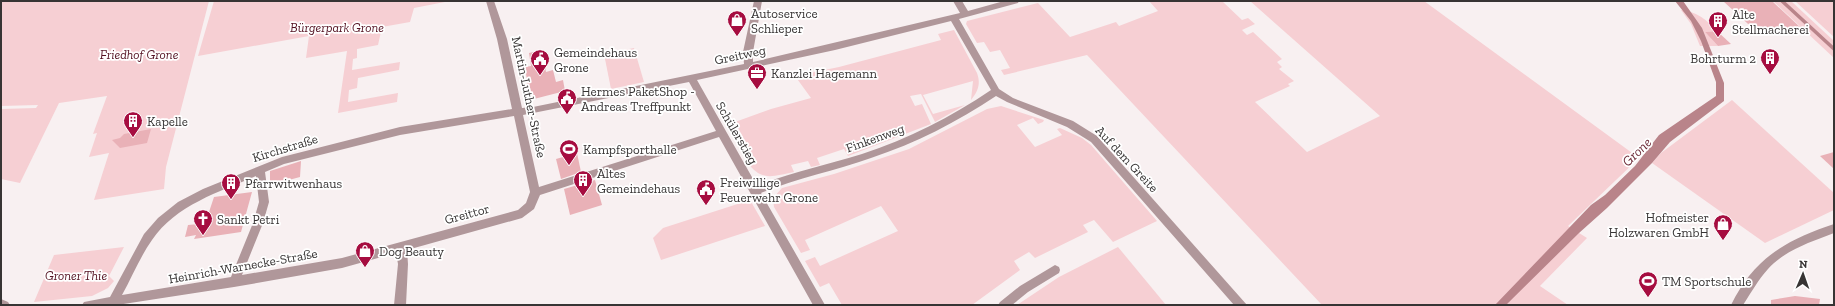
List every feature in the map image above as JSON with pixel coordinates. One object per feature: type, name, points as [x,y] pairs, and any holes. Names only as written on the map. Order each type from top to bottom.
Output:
[{"type":"street","name":"Martin-Luther-Straße","points":[[490,1],[502,39],[519,112],[534,196]]},
{"type":"street","points":[[750,66],[748,52],[758,1]]},
{"type":"street","points":[[957,1],[966,14]]},
{"type":"street","name":"Greitweg","points":[[519,112],[537,110],[750,66],[884,36],[1012,2]]},
{"type":"street","name":"Auf dem Greite","points":[[953,17],[996,91],[1010,100],[1070,124],[1094,139],[1241,305]]},
{"type":"street","name":"Schülerstieg","points":[[691,78],[819,305]]},
{"type":"street","name":"Finkenweg","points":[[754,191],[848,162],[902,143],[958,116],[996,91]]},
{"type":"street","name":"Kirchstraße","points":[[113,301],[140,249],[148,237],[162,220],[182,205],[260,169],[282,161],[400,131],[504,113],[519,112]]},
{"type":"street","points":[[534,196],[721,133]]},
{"type":"street","points":[[234,282],[258,223],[264,202],[260,169]]},
{"type":"street","name":"Greittor","points":[[401,247],[518,215],[527,211],[534,196]]},
{"type":"street","points":[[1737,305],[1761,269],[1771,259],[1819,234],[1834,228]]},
{"type":"street","points":[[400,305],[403,264],[401,247]]},
{"type":"street","name":"Heinrich-Warnecke-Straße","points":[[88,305],[342,263],[401,247]]},
{"type":"street","points":[[1004,305],[1024,288],[1055,270]]},
{"type":"green space","name":"Friedhof Grone","points":[[1,1],[209,1],[166,167],[164,189],[94,200],[109,153],[89,157],[97,133],[93,134],[107,96],[59,103],[20,183],[1,179],[1,109],[36,108],[38,105],[1,106]]},
{"type":"green space","name":"Bürgerpark Grone","points":[[214,1],[450,1],[414,8],[410,22],[382,27],[378,45],[357,49],[357,58],[353,59],[352,70],[400,62],[399,70],[358,78],[357,88],[349,90],[348,102],[398,93],[397,102],[338,113],[347,51],[306,58],[309,36],[198,56]]},
{"type":"green space","points":[[1149,1],[1222,1],[1242,20],[1248,18],[1255,24],[1242,30],[1247,35],[1253,32],[1282,59],[1277,62],[1282,67],[1279,69],[1294,81],[1288,84],[1290,86],[1255,102],[1307,152],[1380,116],[1250,1],[1424,1],[1639,158],[1568,226],[1587,238],[1540,286],[1568,305],[1322,305],[1087,55],[1004,75],[1001,70],[1010,68],[1000,50],[990,52],[984,42],[977,43],[966,24],[967,21],[1038,3],[1070,37],[1116,22],[1119,26],[1158,11]]},
{"type":"green space","points":[[1773,1],[1791,1],[1834,41],[1834,58]]},
{"type":"green space","points":[[1795,1],[1834,1],[1834,37]]},
{"type":"green space","points":[[1681,10],[1696,14],[1713,27],[1717,31],[1705,32],[1718,46],[1700,46],[1691,24]]},
{"type":"green space","points":[[954,30],[977,73],[979,84],[977,90],[971,100],[973,81],[923,95],[933,114],[965,105],[935,122],[921,94],[910,96],[915,106],[922,104],[931,124],[848,156],[844,149],[817,158],[820,165],[811,167],[808,161],[791,165],[794,172],[768,176],[758,173],[748,163],[755,160],[735,122],[771,109],[811,98],[795,76],[839,67],[941,40],[938,34]]},
{"type":"green space","points":[[634,48],[644,82],[611,89],[604,54]]},
{"type":"green space","points":[[1732,100],[1834,193],[1834,210],[1765,243],[1652,163],[1661,153]]},
{"type":"green space","points":[[1001,106],[1044,120],[1038,124],[1033,118],[1017,125],[1035,147],[1062,135],[1057,129],[1060,128],[1082,138],[1091,145],[1157,221],[1113,242],[1094,220],[1083,225],[1088,232],[1035,258],[1029,252],[1014,261],[1020,270],[972,305],[842,305],[829,283],[820,287],[805,261],[815,257],[820,266],[898,231],[881,206],[805,240],[810,250],[801,253],[774,207],[773,198],[782,188],[834,174],[909,149],[987,109]]},
{"type":"green space","points":[[750,200],[765,226],[661,260],[653,238],[663,228]]},
{"type":"green space","name":"Groner Thie","points":[[124,247],[109,276],[114,281],[108,288],[92,296],[34,302],[54,255]]},
{"type":"green space","points":[[1118,247],[1166,305],[1017,305],[1059,277]]},
{"type":"shaded area","points":[[1675,1],[1683,1],[1702,28],[1724,83],[1724,101],[1670,142],[1652,163],[1607,208],[1579,233],[1506,305],[1495,305],[1591,205],[1605,195],[1635,166],[1659,135],[1716,96],[1716,82],[1701,41],[1691,21]]},
{"type":"building","points":[[1723,1],[1772,1],[1801,28],[1759,34]]},
{"type":"building","name":"Alte Stellmacherei","points":[[1717,31],[1731,44],[1718,46],[1705,32]]},
{"type":"building","name":"Gemeindehaus Grone","points":[[542,50],[546,72],[553,70],[556,82],[563,80],[565,91],[530,100],[525,67],[531,66],[529,53]]},
{"type":"building","name":"Kapelle","points":[[151,129],[147,143],[120,148],[112,140],[120,138],[124,134]]},
{"type":"building","points":[[1834,152],[1834,169],[1820,156]]},
{"type":"building","name":"Kampfsporthalle","points":[[577,153],[581,172],[561,179],[556,159]]},
{"type":"building","points":[[301,161],[300,177],[270,185],[270,171]]},
{"type":"building","name":"Altes Gemeindehaus","points":[[595,180],[602,205],[570,215],[564,189]]},
{"type":"building","points":[[252,192],[241,232],[194,239],[196,235],[185,237],[188,225],[199,224],[201,219],[207,218],[214,197]]},
{"type":"building","points":[[1795,296],[1820,299],[1819,305],[1771,305],[1771,300]]},
{"type":"waterway","points":[[1782,1],[1834,49]]},
{"type":"place","name":"Autoservice Schlieper","points":[[737,37]]},
{"type":"place","name":"Alte Stellmacherei","points":[[1718,38]]},
{"type":"place","name":"Bohrturm 2","points":[[1770,75]]},
{"type":"place","name":"Gemeindehaus Grone","points":[[540,76]]},
{"type":"place","name":"Kanzlei Hagemann","points":[[757,90]]},
{"type":"place","name":"Hermes PaketShop - Andreas Treffpunkt","points":[[567,115]]},
{"type":"place","name":"Kapelle","points":[[133,138]]},
{"type":"place","name":"Kampfsporthalle","points":[[569,166]]},
{"type":"place","name":"Altes Gemeindehaus","points":[[583,197]]},
{"type":"place","name":"Pfarrwitwenhaus","points":[[231,200]]},
{"type":"place","name":"Freiwillige Feuerwehr Grone","points":[[706,206]]},
{"type":"place","name":"Sankt Petri","points":[[203,236]]},
{"type":"place","name":"Hofmeister Holzwaren GmbH","points":[[1723,241]]},
{"type":"place","name":"Dog Beauty","points":[[365,268]]},
{"type":"place","name":"TM Sportschule","points":[[1648,298]]},
{"type":"water label","name":"Grone","points":[[1637,152]]}]
